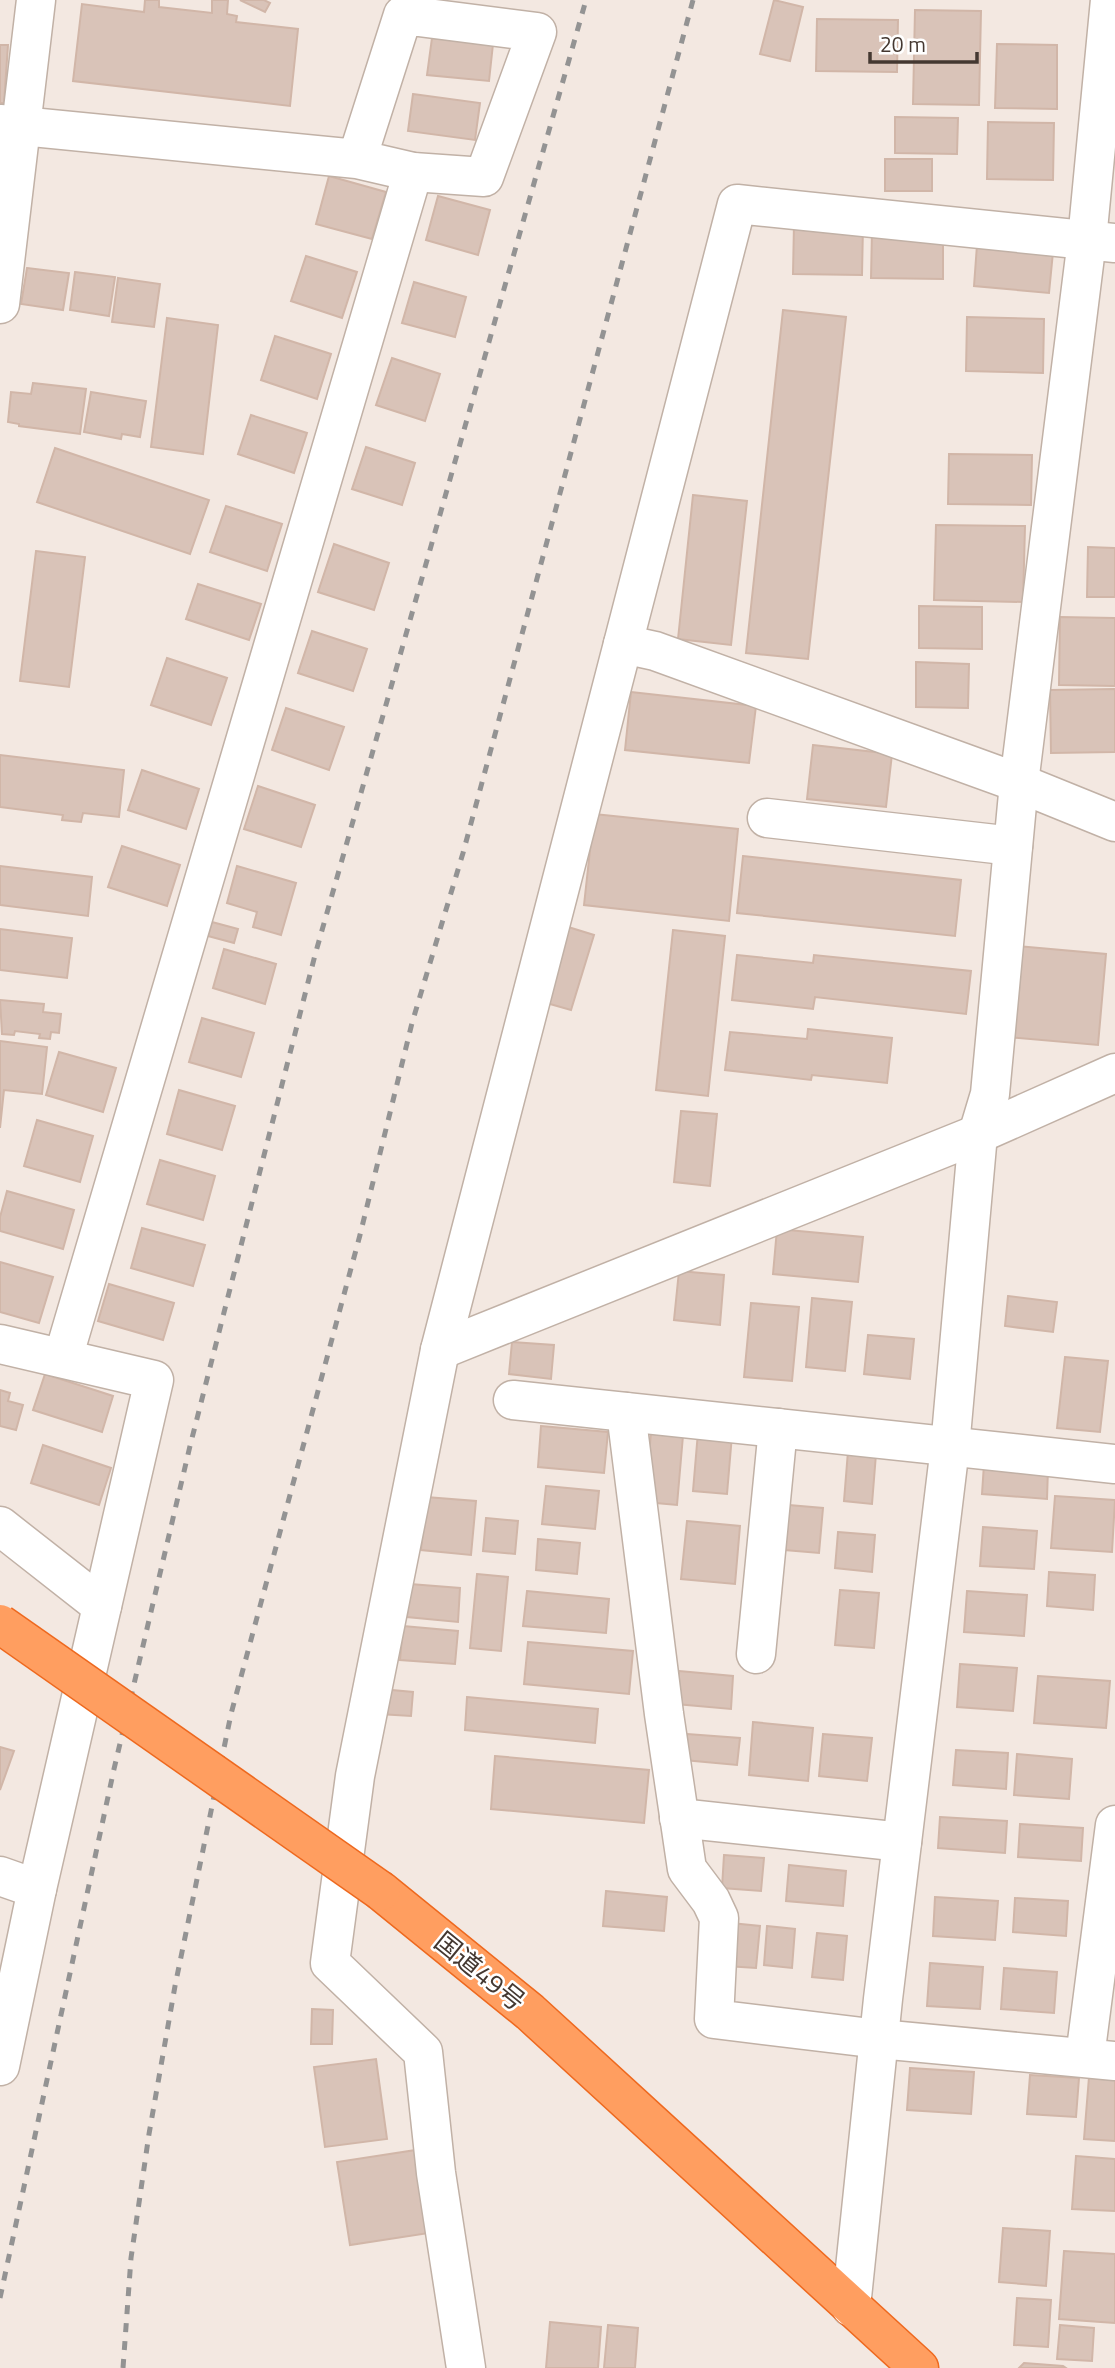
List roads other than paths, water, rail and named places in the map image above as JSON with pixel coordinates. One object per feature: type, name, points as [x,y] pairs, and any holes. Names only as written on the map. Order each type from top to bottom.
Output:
[{"type":"highway","name":"国道49号","points":[[0,1624],[381,1891],[530,2012],[614,2086],[919,2368]]},
{"type":"street","points":[[0,304],[11,125],[36,0]]},
{"type":"street","points":[[851,2307],[879,2039],[950,1447],[978,1134],[990,1094],[1019,783],[1101,242],[1110,0]]},
{"type":"street","points":[[11,125],[357,159],[413,172],[484,177],[537,32],[403,15],[357,159]]},
{"type":"street","points":[[62,1358],[413,172]]},
{"type":"street","points":[[467,2368],[436,2173],[423,2052],[330,1963],[355,1776],[440,1350],[737,204],[1101,242]]},
{"type":"street","points":[[623,644],[655,651],[1019,783],[1115,822]]},
{"type":"street","points":[[766,818],[1013,846]]},
{"type":"street","points":[[440,1350],[978,1134],[1115,1073]]},
{"type":"street","points":[[0,1344],[154,1380],[37,1889],[0,2067]]},
{"type":"street","points":[[513,1400],[1115,1464]]},
{"type":"street","points":[[626,1412],[664,1714],[687,1870],[711,1901],[719,1918],[714,2020],[879,2039],[1100,2059],[1115,1825]]},
{"type":"street","points":[[756,1654],[778,1428]]},
{"type":"street","points":[[0,1526],[102,1606]]},
{"type":"street","points":[[680,1818],[902,1842]]},
{"type":"street","points":[[0,1876],[37,1889]]},
{"type":"railway","points":[[0,2298],[114,1769],[190,1446],[315,955],[586,0]]},
{"type":"railway","points":[[123,2368],[131,2258],[149,2134],[175,1986],[231,1714],[360,1235],[412,1023],[463,853],[693,0]]}]
